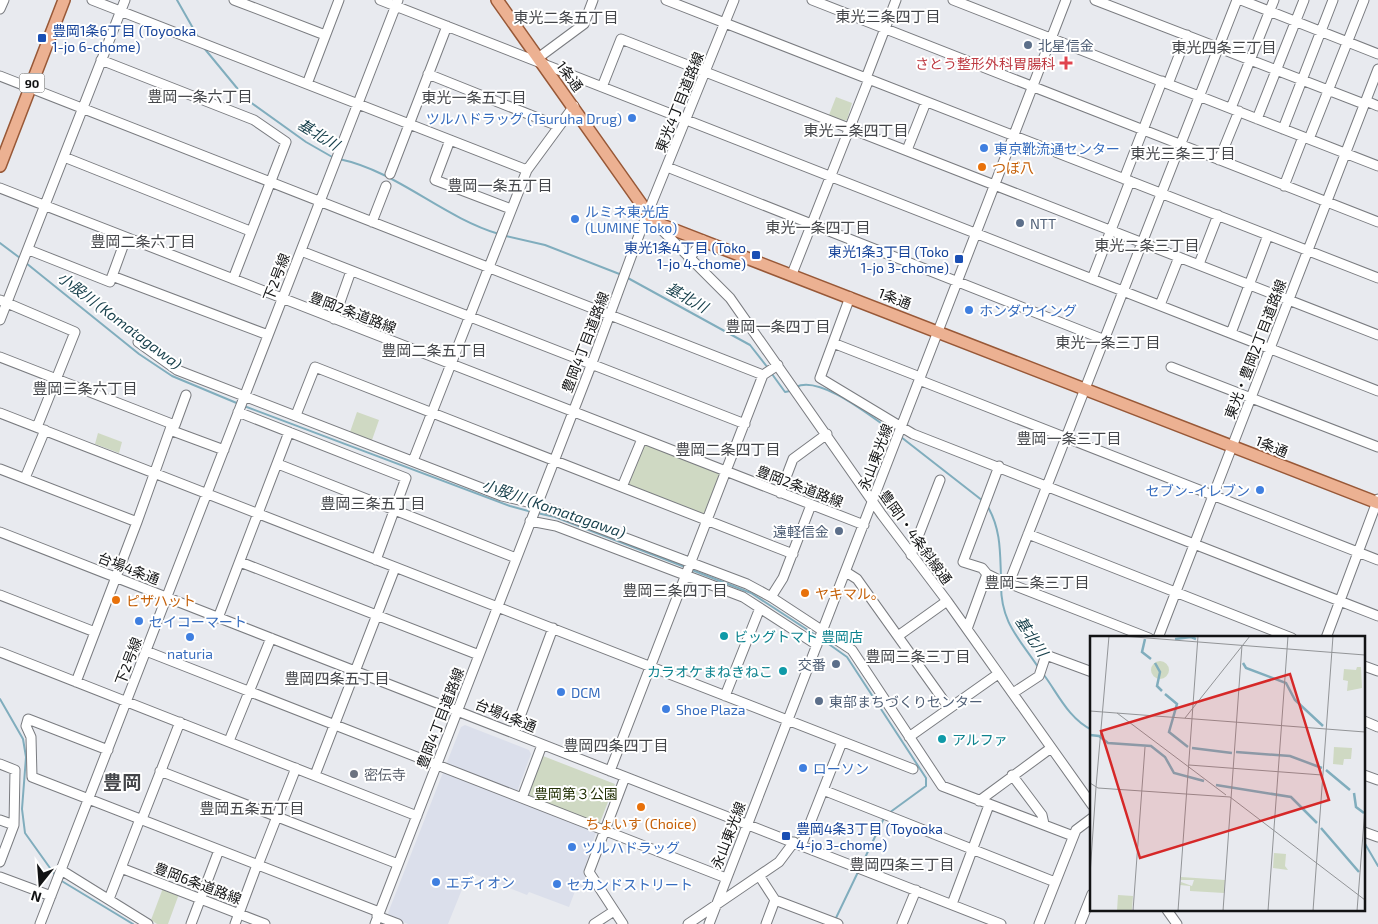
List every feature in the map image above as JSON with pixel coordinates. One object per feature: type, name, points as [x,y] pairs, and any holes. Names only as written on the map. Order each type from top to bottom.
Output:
[{"type":"main road","name":"90","points":[[0,166],[64,0]]},
{"type":"main road","name":"1条通","points":[[497,0],[574,106],[651,218],[1377,502]]},
{"type":"street","points":[[0,10],[4,0]]},
{"type":"street","points":[[92,0],[527,170]]},
{"type":"street","points":[[0,320],[3,302],[26,257],[125,0]]},
{"type":"street","points":[[234,0],[325,35]]},
{"type":"street","points":[[307,84],[339,0]]},
{"type":"street","points":[[380,0],[397,3],[447,26],[541,61],[975,235],[1160,305],[1378,391]]},
{"type":"street","points":[[541,61],[584,24],[593,0]]},
{"type":"street","points":[[666,0],[1378,278]]},
{"type":"street","name":"東光4丁目道路線","points":[[651,218],[667,167],[734,0]]},
{"type":"street","points":[[813,0],[1378,222]]},
{"type":"street","points":[[792,274],[850,128],[896,0]]},
{"type":"street","points":[[953,0],[1378,166]]},
{"type":"street","name":"永山東光線","points":[[709,924],[1066,0]]},
{"type":"street","points":[[1096,0],[1302,80],[1378,106]]},
{"type":"street","points":[[1007,583],[1086,389],[1237,0]]},
{"type":"street","points":[[1241,0],[1378,54]]},
{"type":"street","points":[[1219,160],[1251,60],[1274,0]]},
{"type":"street","points":[[1258,118],[1304,0]]},
{"type":"street","points":[[1283,129],[1333,0]]},
{"type":"street","points":[[1284,186],[1329,90],[1364,0]]},
{"type":"street","points":[[358,103],[397,3]]},
{"type":"street","points":[[390,174],[447,26]]},
{"type":"street","points":[[1092,279],[1143,131],[1187,35]]},
{"type":"street","points":[[602,87],[621,38],[1110,231],[1378,334]]},
{"type":"street","points":[[101,60],[254,120],[286,142],[250,231],[233,280]]},
{"type":"street","name":"東光・豊岡2丁目道路線","points":[[1159,636],[1378,69]]},
{"type":"street","points":[[428,74],[558,126]]},
{"type":"street","points":[[0,76],[610,314],[770,371],[745,424],[610,771]]},
{"type":"street","points":[[907,150],[926,102]]},
{"type":"street","name":"下2号線","points":[[40,924],[358,103]]},
{"type":"street","points":[[413,460],[527,170],[574,106]]},
{"type":"street","points":[[450,140],[435,180],[511,209]]},
{"type":"street","points":[[64,157],[250,231]]},
{"type":"street","points":[[667,167],[1104,340]]},
{"type":"street","points":[[372,222],[386,186]]},
{"type":"street","name":"豊岡2条道路線","points":[[0,188],[864,525]]},
{"type":"street","points":[[1199,264],[1218,215]]},
{"type":"street","name":"豊岡1・4条斜線通","points":[[651,218],[689,259],[730,298],[770,371],[791,382],[872,501],[947,601],[1090,802]]},
{"type":"street","name":"豊岡4丁目道路線","points":[[377,918],[627,270],[651,218]]},
{"type":"street","points":[[1231,333],[1268,236]]},
{"type":"street","points":[[26,257],[110,282],[126,238]]},
{"type":"street","points":[[689,259],[704,240]]},
{"type":"street","points":[[301,251],[745,424]]},
{"type":"street","points":[[1160,305],[1179,257]]},
{"type":"street","points":[[334,319],[352,271]]},
{"type":"street","points":[[112,276],[268,335]]},
{"type":"street","points":[[850,297],[820,378],[900,429],[999,466],[1378,616]]},
{"type":"street","points":[[3,302],[75,332],[56,378],[25,478]]},
{"type":"street","points":[[138,342],[154,356],[177,370],[242,404],[289,432],[406,478],[376,560]]},
{"type":"street","points":[[833,343],[1378,560]]},
{"type":"street","points":[[0,357],[56,378],[224,450]]},
{"type":"street","points":[[296,415],[315,367],[793,554]]},
{"type":"street","points":[[1171,367],[1378,447]]},
{"type":"street","points":[[76,682],[171,427],[174,425],[186,395]]},
{"type":"street","points":[[242,404],[296,415],[502,496],[536,506],[688,569],[743,597],[760,608],[852,650],[942,786],[989,805],[1075,833]]},
{"type":"street","points":[[0,413],[913,769]]},
{"type":"street","points":[[218,618],[289,432]]},
{"type":"street","points":[[780,493],[793,459],[827,434]]},
{"type":"street","points":[[622,487],[642,439]]},
{"type":"street","points":[[278,464],[516,558]]},
{"type":"street","points":[[999,466],[963,562],[982,568],[991,576],[1007,583],[1144,636]]},
{"type":"street","points":[[0,469],[137,522]]},
{"type":"street","points":[[911,555],[940,480]]},
{"type":"street","points":[[1327,636],[1377,502]]},
{"type":"street","points":[[771,597],[783,578],[811,505]]},
{"type":"street","points":[[531,519],[688,569],[747,584],[771,597],[820,637]]},
{"type":"street","name":"台場4条通","points":[[0,532],[1002,924]]},
{"type":"street","points":[[1028,534],[1287,636]]},
{"type":"street","points":[[240,562],[478,655]]},
{"type":"street","points":[[315,775],[395,568]]},
{"type":"street","points":[[846,572],[857,579],[949,708]]},
{"type":"street","points":[[966,629],[991,576]]},
{"type":"street","points":[[0,595],[95,632]]},
{"type":"street","points":[[898,636],[947,601]]},
{"type":"street","points":[[725,696],[760,608]]},
{"type":"street","points":[[514,733],[553,628]]},
{"type":"street","points":[[229,742],[271,638]]},
{"type":"street","points":[[146,651],[726,878]]},
{"type":"street","points":[[0,652],[417,816]]},
{"type":"street","points":[[1013,694],[1039,676],[1046,655],[1090,671]]},
{"type":"street","points":[[1366,667],[1378,671]]},
{"type":"street","points":[[909,737],[998,674]]},
{"type":"street","points":[[108,750],[28,719],[26,726],[31,737],[32,777],[258,865],[377,918],[398,924]]},
{"type":"street","points":[[109,899],[180,722]]},
{"type":"street","points":[[1366,722],[1378,727]]},
{"type":"street","points":[[688,924],[760,877],[797,844],[823,790],[842,742]]},
{"type":"street","points":[[522,798],[542,744]]},
{"type":"street","points":[[979,800],[1051,748]]},
{"type":"street","points":[[0,764],[15,770],[14,825],[0,862]]},
{"type":"street","points":[[234,924],[296,768]]},
{"type":"street","points":[[160,771],[398,864]]},
{"type":"street","points":[[1012,775],[1042,815],[1044,824]]},
{"type":"street","points":[[1366,776],[1378,780]]},
{"type":"street","points":[[623,924],[588,872],[625,777]]},
{"type":"street","points":[[823,790],[1055,882]]},
{"type":"street","points":[[952,904],[989,805]]},
{"type":"street","points":[[0,820],[14,825]]},
{"type":"street","points":[[1039,924],[1075,833],[1090,820]]},
{"type":"street","points":[[1366,833],[1378,837]]},
{"type":"street","points":[[191,924],[220,850]]},
{"type":"street","name":"豊岡6条道路線","points":[[121,868],[265,924]]},
{"type":"street","points":[[59,876],[109,899],[148,924]]},
{"type":"street","points":[[0,877],[51,896]]},
{"type":"street","points":[[760,877],[774,900],[834,923]]},
{"type":"street","points":[[902,924],[916,890]]},
{"type":"street","points":[[1080,924],[1090,899]]},
{"type":"street","points":[[766,924],[774,900]]},
{"type":"street","points":[[594,924],[614,911]]},
{"type":"street","points":[[1168,912],[1177,924]]},
{"type":"shaded area","points":[[465,725],[529,750],[531,754],[514,800],[596,832],[583,873],[593,892],[577,886],[569,907],[529,892],[527,895],[469,872],[448,924],[408,924],[390,917],[388,913],[442,775],[448,765],[447,762],[461,727]]},
{"type":"green space","points":[[836,97],[852,103],[847,120],[843,121],[829,115]]},
{"type":"green space","points":[[357,412],[379,420],[372,440],[350,432]]},
{"type":"green space","points":[[98,433],[122,442],[119,453],[95,444]]},
{"type":"green space","points":[[644,444],[720,473],[704,514],[628,485]]},
{"type":"green space","name":"豊岡第３公園","points":[[543,756],[615,784],[599,825],[527,797]]},
{"type":"green space","points":[[163,888],[179,894],[168,924],[157,924],[151,920]]},
{"type":"waterway","name":"基北川","points":[[177,0],[198,37]]},
{"type":"waterway","name":"基北川","points":[[204,48],[246,99],[306,142],[334,158]]},
{"type":"waterway","name":"基北川","points":[[339,159],[380,173],[458,217],[499,234]]},
{"type":"waterway","name":"基北川","points":[[506,236],[545,245],[622,275]]},
{"type":"waterway","name":"小股川 (Komatagawa)","points":[[0,243],[20,258]]},
{"type":"waterway","name":"小股川 (Komatagawa)","points":[[26,263],[139,354],[172,376],[239,404]]},
{"type":"waterway","name":"基北川","points":[[626,277],[750,345],[768,368]]},
{"type":"waterway","name":"基北川","points":[[772,374],[785,392],[790,391]]},
{"type":"waterway","name":"基北川","points":[[796,387],[806,385],[832,392],[861,409],[895,433]]},
{"type":"waterway","name":"小股川 (Komatagawa)","points":[[244,406],[510,506],[532,512]]},
{"type":"waterway","name":"基北川","points":[[901,437],[983,501]]},
{"type":"waterway","name":"基北川","points":[[988,507],[998,533],[1001,577]]},
{"type":"waterway","name":"小股川 (Komatagawa)","points":[[537,513],[555,517],[685,567]]},
{"type":"waterway","name":"小股川 (Komatagawa)","points":[[692,570],[751,593],[817,636]]},
{"type":"waterway","name":"基北川","points":[[1001,585],[1007,619],[1038,667]]},
{"type":"waterway","name":"小股川 (Komatagawa)","points":[[823,640],[847,657],[926,778],[926,786],[889,813]]},
{"type":"waterway","name":"基北川","points":[[1044,675],[1070,713],[1090,729]]},
{"type":"waterway","points":[[0,699],[23,739],[26,757],[22,809],[25,833],[55,875]]},
{"type":"waterway","name":"小股川 (Komatagawa)","points":[[861,866],[884,818]]},
{"type":"waterway","name":"基北川","points":[[1366,845],[1378,866]]},
{"type":"waterway","name":"小股川 (Komatagawa)","points":[[835,920],[858,872]]},
{"type":"waterway","points":[[60,880],[133,924]]},
{"type":"place","name":"豊岡1条6丁目 (Toyooka 1-jo 6-chome)","points":[[42,38]]},
{"type":"place","name":"北星信金","points":[[1028,45]]},
{"type":"place","name":"さとう整形外科胃腸科","points":[[1066,63]]},
{"type":"place","name":"ツルハドラッグ (Tsuruha Drug)","points":[[632,118]]},
{"type":"place","name":"東京靴流通センター","points":[[984,148]]},
{"type":"place","name":"つぼ八","points":[[982,167]]},
{"type":"place","name":"ルミネ東光店 (LUMINE Toko)","points":[[575,219]]},
{"type":"place","name":"NTT","points":[[1020,223]]},
{"type":"place","name":"東光1条4丁目 (Toko 1-jo 4-chome)","points":[[756,255]]},
{"type":"place","name":"東光1条3丁目 (Toko 1-jo 3-chome)","points":[[959,259]]},
{"type":"place","name":"ホンダウイング","points":[[969,310]]},
{"type":"place","name":"セブン-イレブン","points":[[1260,490]]},
{"type":"place","name":"遠軽信金","points":[[839,531]]},
{"type":"place","name":"ヤキマル。","points":[[805,593]]},
{"type":"place","name":"ピザハット","points":[[116,600]]},
{"type":"place","name":"セイコーマート","points":[[139,621]]},
{"type":"place","name":"ビッグトマト 豊岡店","points":[[724,636]]},
{"type":"place","name":"naturia","points":[[190,637]]},
{"type":"place","name":"交番","points":[[836,664]]},
{"type":"place","name":"カラオケまねきねこ","points":[[783,671]]},
{"type":"place","name":"DCM","points":[[561,692]]},
{"type":"place","name":"東部まちづくりセンター","points":[[819,701]]},
{"type":"place","name":"Shoe Plaza","points":[[666,709]]},
{"type":"place","name":"アルファ","points":[[942,739]]},
{"type":"place","name":"ローソン","points":[[803,768]]},
{"type":"place","name":"密伝寺","points":[[354,774]]},
{"type":"place","name":"ちょいす (Choice)","points":[[641,807]]},
{"type":"place","name":"豊岡4条3丁目 (Toyooka 4-jo 3-chome)","points":[[786,836]]},
{"type":"place","name":"ツルハドラッグ","points":[[572,847]]},
{"type":"place","name":"エディオン","points":[[436,882]]},
{"type":"place","name":"セカンドストリート","points":[[557,884]]},
{"type":"district","name":"東光三条四丁目","points":[[888,16]]},
{"type":"district","name":"東光二条五丁目","points":[[566,17]]},
{"type":"district","name":"東光四条三丁目","points":[[1224,47]]},
{"type":"district","name":"豊岡一条六丁目","points":[[200,96]]},
{"type":"district","name":"東光一条五丁目","points":[[474,97]]},
{"type":"district","name":"東光二条四丁目","points":[[856,130]]},
{"type":"district","name":"東光三条三丁目","points":[[1183,153]]},
{"type":"district","name":"豊岡一条五丁目","points":[[500,185]]},
{"type":"district","name":"東光一条四丁目","points":[[818,227]]},
{"type":"district","name":"豊岡二条六丁目","points":[[143,241]]},
{"type":"district","name":"東光二条三丁目","points":[[1147,245]]},
{"type":"district","name":"豊岡一条四丁目","points":[[778,326]]},
{"type":"district","name":"東光一条三丁目","points":[[1108,342]]},
{"type":"district","name":"豊岡二条五丁目","points":[[434,350]]},
{"type":"district","name":"豊岡三条六丁目","points":[[85,388]]},
{"type":"district","name":"豊岡一条三丁目","points":[[1069,438]]},
{"type":"district","name":"豊岡二条四丁目","points":[[728,449]]},
{"type":"district","name":"豊岡三条五丁目","points":[[373,503]]},
{"type":"district","name":"豊岡二条三丁目","points":[[1037,582]]},
{"type":"district","name":"豊岡三条四丁目","points":[[675,590]]},
{"type":"district","name":"豊岡三条三丁目","points":[[918,656]]},
{"type":"district","name":"豊岡四条五丁目","points":[[337,678]]},
{"type":"district","name":"豊岡四条四丁目","points":[[616,745]]},
{"type":"district","name":"豊岡","points":[[122,781]]},
{"type":"district","name":"豊岡五条五丁目","points":[[252,808]]},
{"type":"district","name":"豊岡四条三丁目","points":[[902,864]]}]
